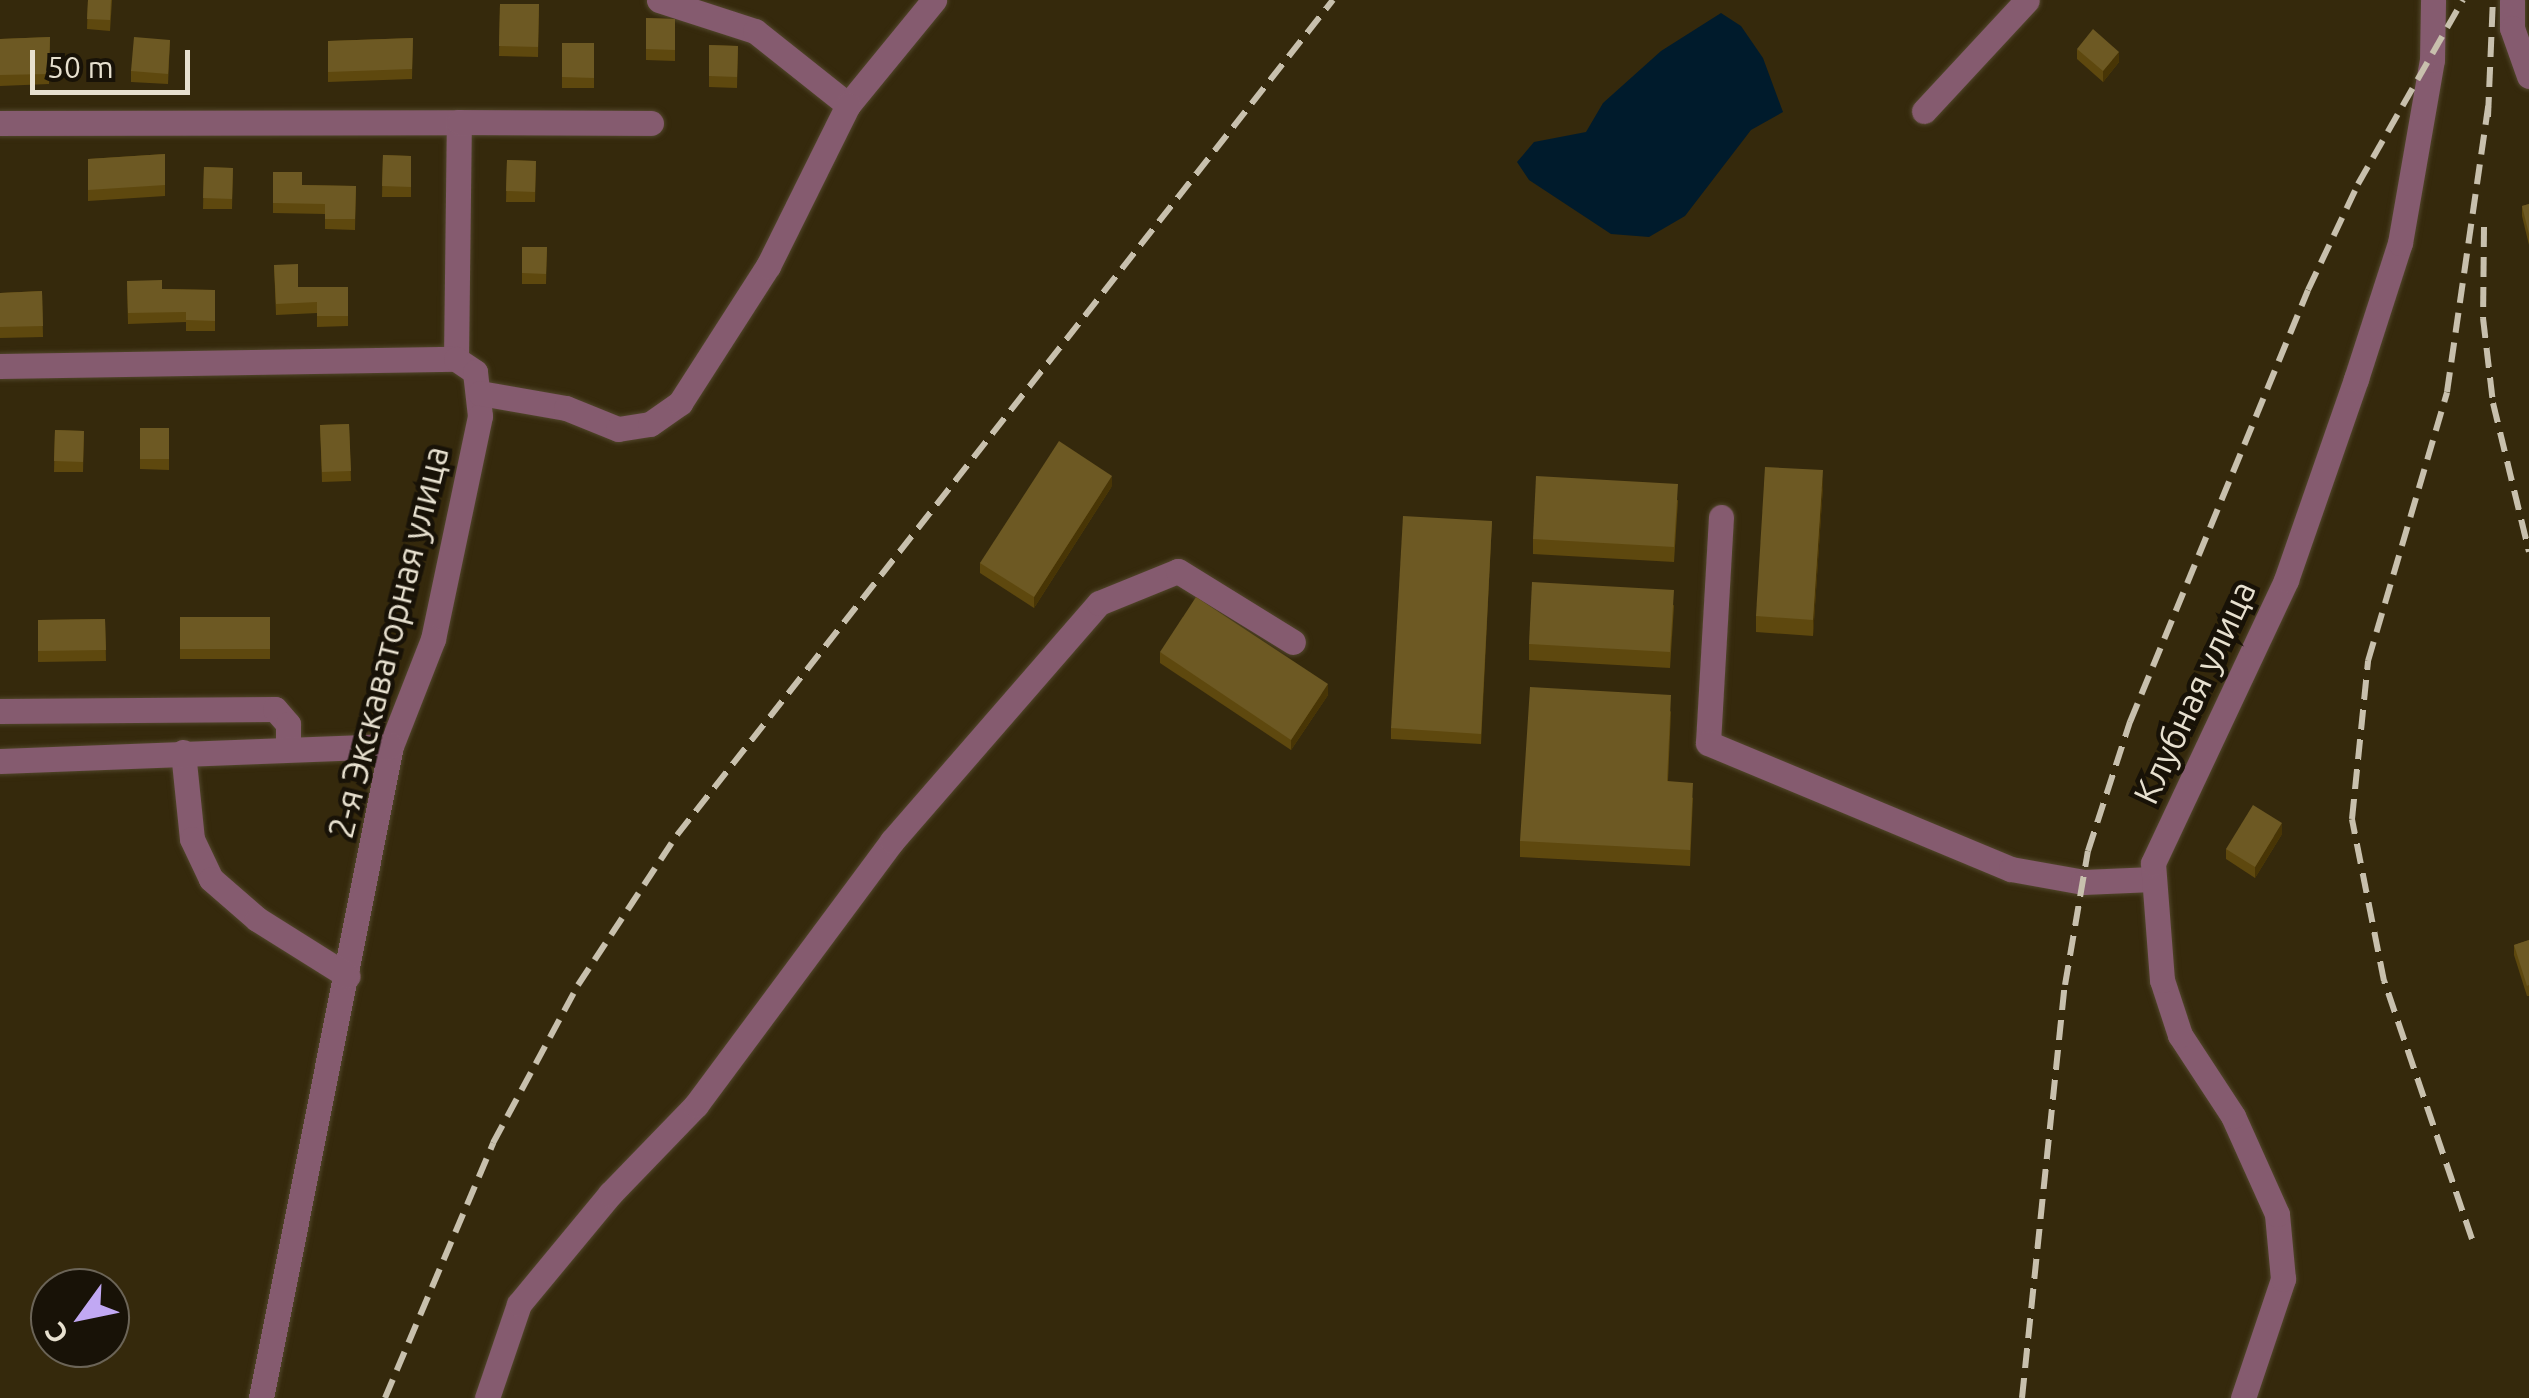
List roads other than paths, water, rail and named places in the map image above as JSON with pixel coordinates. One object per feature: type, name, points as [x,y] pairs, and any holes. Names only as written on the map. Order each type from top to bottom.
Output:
[{"type":"street","points":[[659,0],[755,30],[848,105]]},
{"type":"street","points":[[0,366],[456,359],[474,372],[480,393],[566,408],[618,429],[650,424],[680,403],[768,266],[848,105],[934,0]]},
{"type":"street","points":[[1924,111],[2027,0]]},
{"type":"street","name":"Клубная улица","points":[[2243,1398],[2284,1279],[2277,1214],[2242,1133],[2180,1035],[2162,980],[2153,863],[2286,580],[2400,243],[2432,60],[2433,0]]},
{"type":"street","points":[[2512,0],[2512,28],[2529,76]]},
{"type":"street","points":[[456,359],[459,122]]},
{"type":"street","points":[[0,124],[651,123]]},
{"type":"street","name":"2-я Экскаваторная улица","points":[[261,1398],[391,746],[433,639],[480,393]]},
{"type":"street","points":[[1722,517],[1708,743],[2011,870],[2082,882],[2154,879]]},
{"type":"street","points":[[487,1398],[519,1304],[696,1105],[892,840],[1098,603],[1178,571],[1294,642]]},
{"type":"street","points":[[0,711],[275,709],[288,724],[288,745]]},
{"type":"street","points":[[0,761],[288,745],[391,746]]},
{"type":"street","points":[[183,752],[192,838],[211,879],[257,919],[348,976]]},
{"type":"water","points":[[1721,13],[1741,26],[1763,58],[1783,112],[1751,130],[1685,216],[1649,237],[1611,234],[1529,180],[1517,162],[1534,142],[1586,132],[1603,103],[1661,51]]},
{"type":"railway","points":[[385,1398],[493,1143],[578,985],[677,835],[1333,0]]},
{"type":"railway","points":[[2022,1398],[2065,985],[2088,851],[2130,722],[2308,290],[2358,184],[2463,0]]},
{"type":"railway","points":[[2488,117],[2493,0]]},
{"type":"railway","points":[[2472,1239],[2384,981],[2352,819],[2368,661],[2447,392],[2488,106]]},
{"type":"railway","points":[[2484,227],[2483,318],[2493,403],[2529,552]]}]
